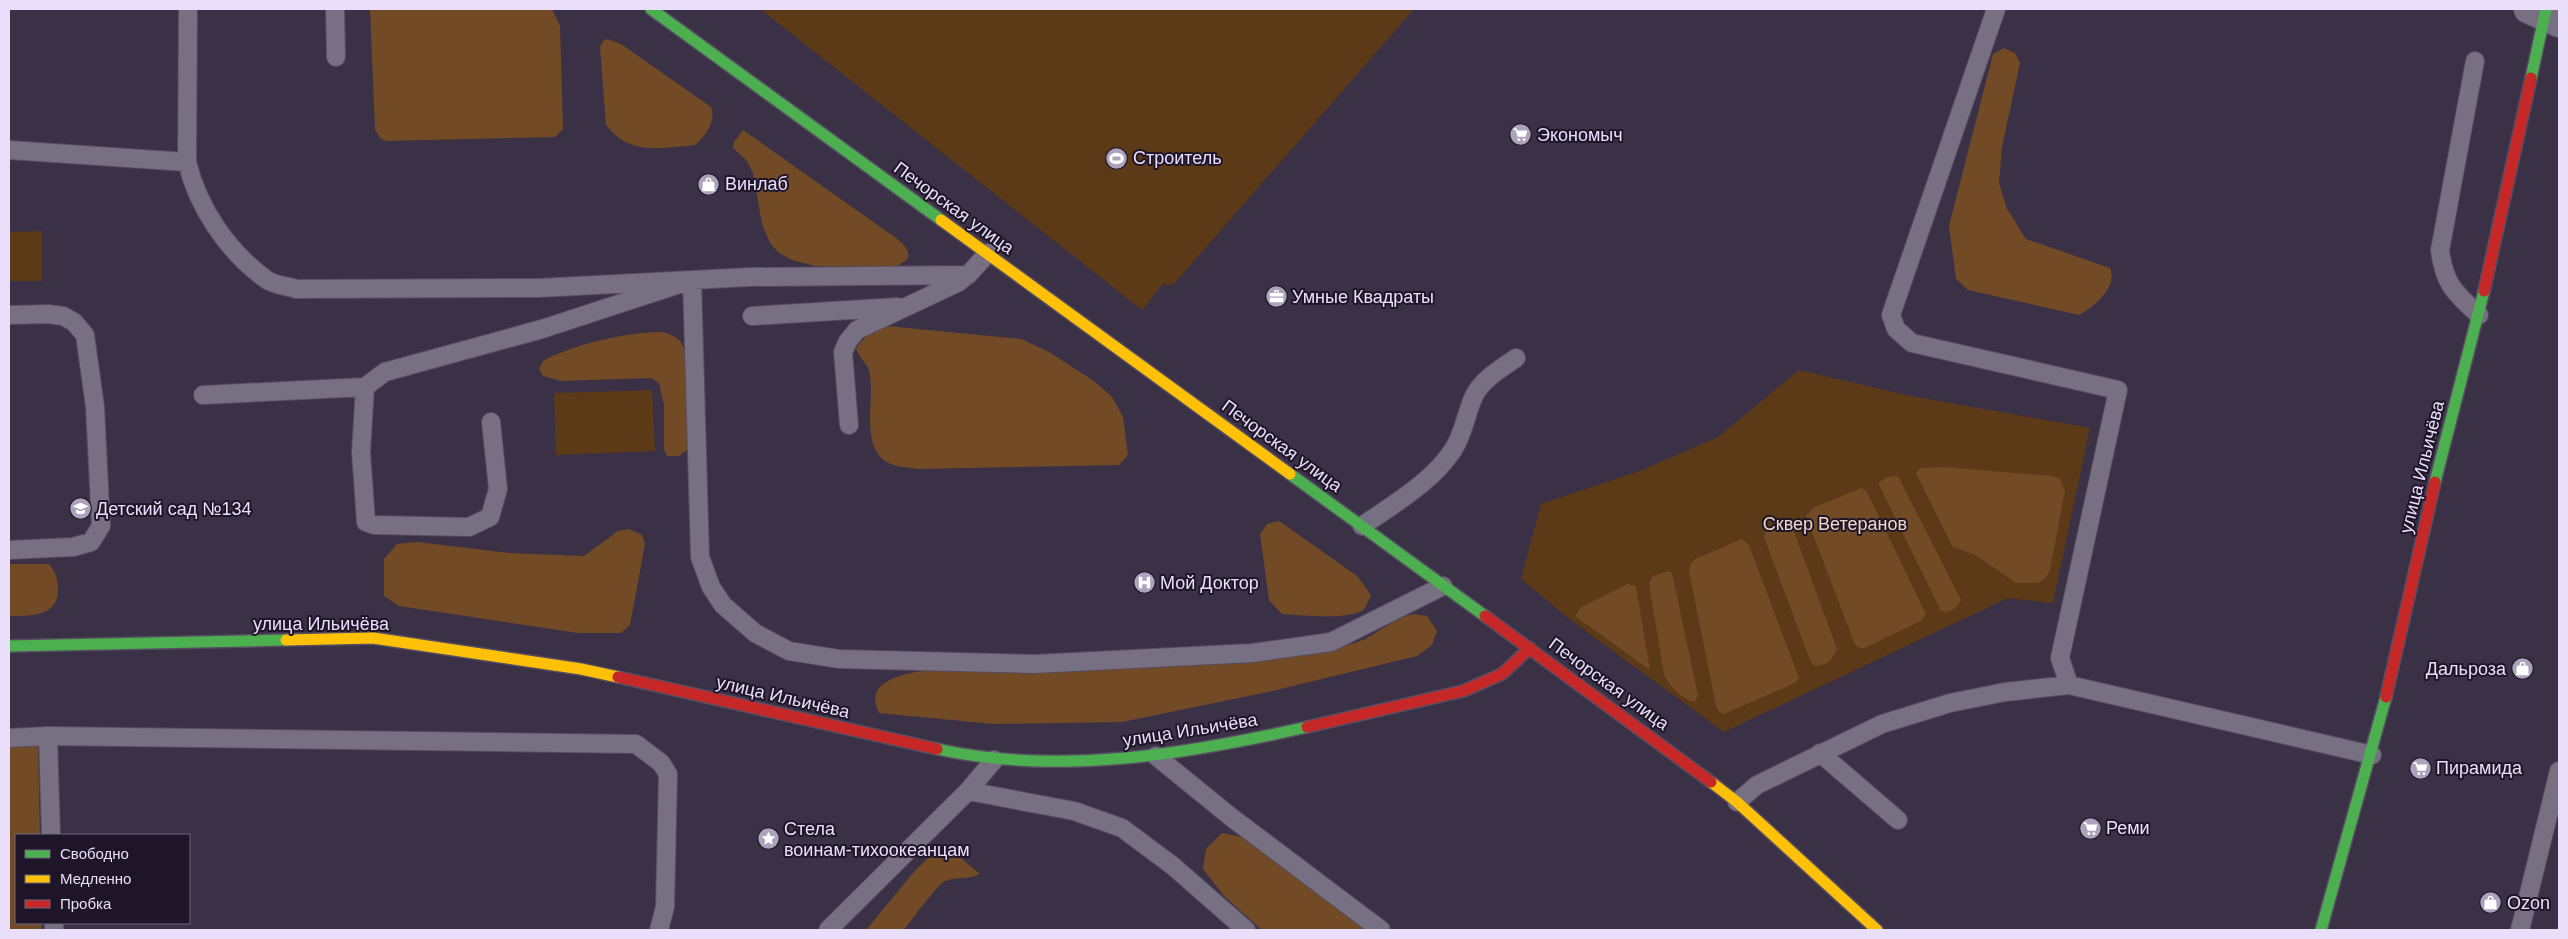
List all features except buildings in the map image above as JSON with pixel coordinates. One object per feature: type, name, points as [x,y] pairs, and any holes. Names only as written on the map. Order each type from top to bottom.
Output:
[{"type":"street","name":"Печорская улица","points":[[651,9],[1530,648],[1737,802],[1878,930]]},
{"type":"street","name":"улица Ильичёва","points":[[2321,930],[2372,755],[2439,464],[2479,315],[2544,14]]},
{"type":"street","name":"улица Ильичёва","points":[[9,646],[373,638],[581,669],[902,742],[994,760],[1088,760],[1156,756],[1226,746],[1463,691],[1502,674],[1530,648]]},
{"type":"lane","points":[[188,9],[187,162],[194,189],[222,236],[268,281],[296,289],[538,288],[692,280],[968,275]]},
{"type":"lane","points":[[335,9],[336,57]]},
{"type":"lane","points":[[1996,9],[1892,315],[1896,329],[1912,343],[2118,390],[2060,658],[2068,685]]},
{"type":"lane","points":[[2475,61],[2440,250],[2442,270],[2447,282],[2454,293],[2479,315]]},
{"type":"lane","points":[[9,150],[187,162]]},
{"type":"lane","points":[[848,425],[843,352],[848,341],[857,330],[968,275],[988,253]]},
{"type":"lane","points":[[202,395],[365,387],[385,372],[542,329],[692,280]]},
{"type":"lane","points":[[692,280],[700,557],[712,587],[723,605],[755,633],[789,651],[839,659],[1034,664],[1252,653],[1332,642],[1444,586]]},
{"type":"lane","points":[[752,316],[906,307]]},
{"type":"lane","points":[[9,315],[48,314],[63,316],[74,322],[85,335],[95,407],[101,526],[91,542],[72,548],[9,550]]},
{"type":"lane","points":[[1362,526],[1427,479],[1438,468],[1454,449],[1474,395],[1489,378],[1516,358]]},
{"type":"lane","points":[[365,387],[361,452],[366,522],[374,525],[469,526],[490,517],[498,489],[491,422]]},
{"type":"lane","points":[[1737,802],[1756,785],[1882,724],[1950,703],[2005,692],[2068,685],[2372,755]]},
{"type":"lane","points":[[48,736],[51,834]]},
{"type":"lane","points":[[9,738],[48,736],[636,744],[661,763],[668,774],[665,908],[659,930]]},
{"type":"lane","points":[[1820,753],[1898,820]]},
{"type":"lane","points":[[1156,756],[1231,817],[1381,930]]},
{"type":"lane","points":[[828,930],[968,791],[994,760]]},
{"type":"lane","points":[[2520,930],[2559,771]]},
{"type":"lane","points":[[968,791],[1074,811],[1122,828],[1173,866],[1246,930]]},
{"type":"green space","points":[[370,9],[552,9],[560,26],[563,129],[555,137],[386,141],[380,138],[375,129]]},
{"type":"green space","name":"Строитель","points":[[760,9],[1414,9],[1173,285],[1163,284],[1142,310]]},
{"type":"green space","points":[[607,39],[621,44],[711,107],[711,123],[703,138],[695,145],[646,148],[625,142],[615,135],[606,125],[600,47],[603,41]]},
{"type":"green space","points":[[2004,48],[2015,53],[2020,63],[2002,147],[1999,183],[2007,209],[2026,239],[2110,268],[2112,275],[2108,289],[2103,296],[2098,302],[2079,315],[1968,290],[1956,279],[1949,226],[1993,54]]},
{"type":"green space","points":[[743,130],[896,238],[907,250],[908,259],[896,267],[815,266],[792,260],[779,253],[770,243],[762,224],[753,173],[747,161],[733,148],[734,142]]},
{"type":"green space","points":[[42,231],[42,281],[9,281],[9,232]]},
{"type":"green space","points":[[887,326],[1021,339],[1049,352],[1094,381],[1112,397],[1123,417],[1128,455],[1119,465],[917,469],[890,464],[878,455],[873,445],[870,420],[871,382],[869,371],[856,348],[867,335]]},
{"type":"green space","points":[[663,332],[674,336],[682,344],[688,365],[690,394],[689,448],[679,456],[667,456],[664,449],[664,405],[659,383],[651,378],[561,381],[543,376],[539,369],[543,361],[585,344],[633,334]]},
{"type":"green space","name":"Сквер Ветеранов","points":[[1799,370],[1906,395],[2090,428],[2053,603],[2008,598],[1724,732],[1572,621],[1521,579],[1541,504],[1640,471],[1718,437]]},
{"type":"green space","points":[[652,390],[655,451],[556,455],[554,393]]},
{"type":"green space","points":[[1943,467],[2053,476],[2060,479],[2065,491],[2050,570],[2045,579],[2038,583],[2016,583],[1977,556],[1952,546],[1916,473],[1920,468]]},
{"type":"green space","points":[[1898,476],[1961,600],[1950,611],[1941,611],[1878,483],[1887,477]]},
{"type":"green space","points":[[1861,488],[1866,490],[1926,614],[1921,621],[1862,649],[1855,645],[1806,516],[1813,508]]},
{"type":"green space","points":[[1279,521],[1357,576],[1371,595],[1364,609],[1357,613],[1337,616],[1282,614],[1269,600],[1260,534],[1267,524]]},
{"type":"green space","points":[[1786,521],[1793,529],[1837,649],[1831,659],[1822,665],[1814,666],[1810,660],[1764,537],[1766,531]]},
{"type":"green space","points":[[629,529],[642,535],[645,544],[630,625],[621,633],[578,633],[399,606],[384,596],[384,559],[397,544],[417,542],[509,553],[584,556],[618,531]]},
{"type":"green space","points":[[1742,539],[1749,545],[1799,678],[1795,683],[1724,714],[1719,712],[1716,706],[1689,572],[1690,565],[1695,559]]},
{"type":"green space","points":[[9,564],[49,564],[55,573],[58,590],[57,599],[48,610],[33,615],[9,616]]},
{"type":"green space","points":[[1669,571],[1672,573],[1698,695],[1695,702],[1690,701],[1677,692],[1664,675],[1649,583],[1653,576]]},
{"type":"green space","points":[[1627,584],[1636,586],[1650,670],[1575,616],[1581,607]]},
{"type":"green space","points":[[1413,614],[1427,616],[1437,631],[1432,645],[1417,656],[1268,692],[1122,722],[993,724],[879,713],[875,698],[881,686],[890,680],[904,675],[933,670],[995,671],[1050,669],[1331,650],[1365,639],[1394,621]]},
{"type":"green space","points":[[38,745],[40,834],[15,834],[15,924],[41,924],[42,930],[9,930],[9,747]]},
{"type":"green space","points":[[1222,833],[1246,838],[1369,930],[1262,930],[1224,896],[1203,869],[1206,849]]},
{"type":"green space","points":[[932,854],[956,854],[980,874],[945,881],[930,896],[904,930],[866,930],[913,873]]},
{"type":"traffic: fast","points":[[651,9],[941,220]]},
{"type":"traffic: fast","points":[[2531,78],[2546,9]]},
{"type":"traffic: fast","points":[[2435,482],[2484,291]]},
{"type":"traffic: fast","points":[[1290,474],[1485,616]]},
{"type":"traffic: fast","points":[[9,646],[286,640]]},
{"type":"traffic: fast","points":[[2321,930],[2386,697]]},
{"type":"traffic: fast","points":[[937,749],[983,757],[1029,761],[1076,761],[1169,753],[1216,746],[1307,727]]},
{"type":"traffic: slow","points":[[941,220],[1290,474]]},
{"type":"traffic: slow","points":[[286,640],[373,638],[581,669],[618,677]]},
{"type":"traffic: slow","points":[[1711,782],[1737,802],[1877,930]]},
{"type":"traffic: jam","points":[[2484,291],[2531,78]]},
{"type":"traffic: jam","points":[[2386,697],[2435,482]]},
{"type":"traffic: jam","points":[[1485,616],[1711,782]]},
{"type":"traffic: jam","points":[[1307,727],[1463,691],[1502,674],[1530,648]]},
{"type":"traffic: jam","points":[[618,677],[937,749]]},
{"type":"place","name":"Экономыч","points":[[1521,135]]},
{"type":"place","name":"Строитель","points":[[1117,158]]},
{"type":"place","name":"Винлаб","points":[[709,184]]},
{"type":"place","name":"Умные Квадраты","points":[[1276,297]]},
{"type":"place","name":"Детский сад №134","points":[[80,509]]},
{"type":"place","name":"Мой Доктор","points":[[1144,583]]},
{"type":"place","name":"Дальроза","points":[[2522,669]]},
{"type":"place","name":"Пирамида","points":[[2420,768]]},
{"type":"place","name":"Реми","points":[[2090,828]]},
{"type":"place","name":"Стела воинам-тихоокеанцам","points":[[768,839]]},
{"type":"place","name":"Ozon","points":[[2491,903]]}]
